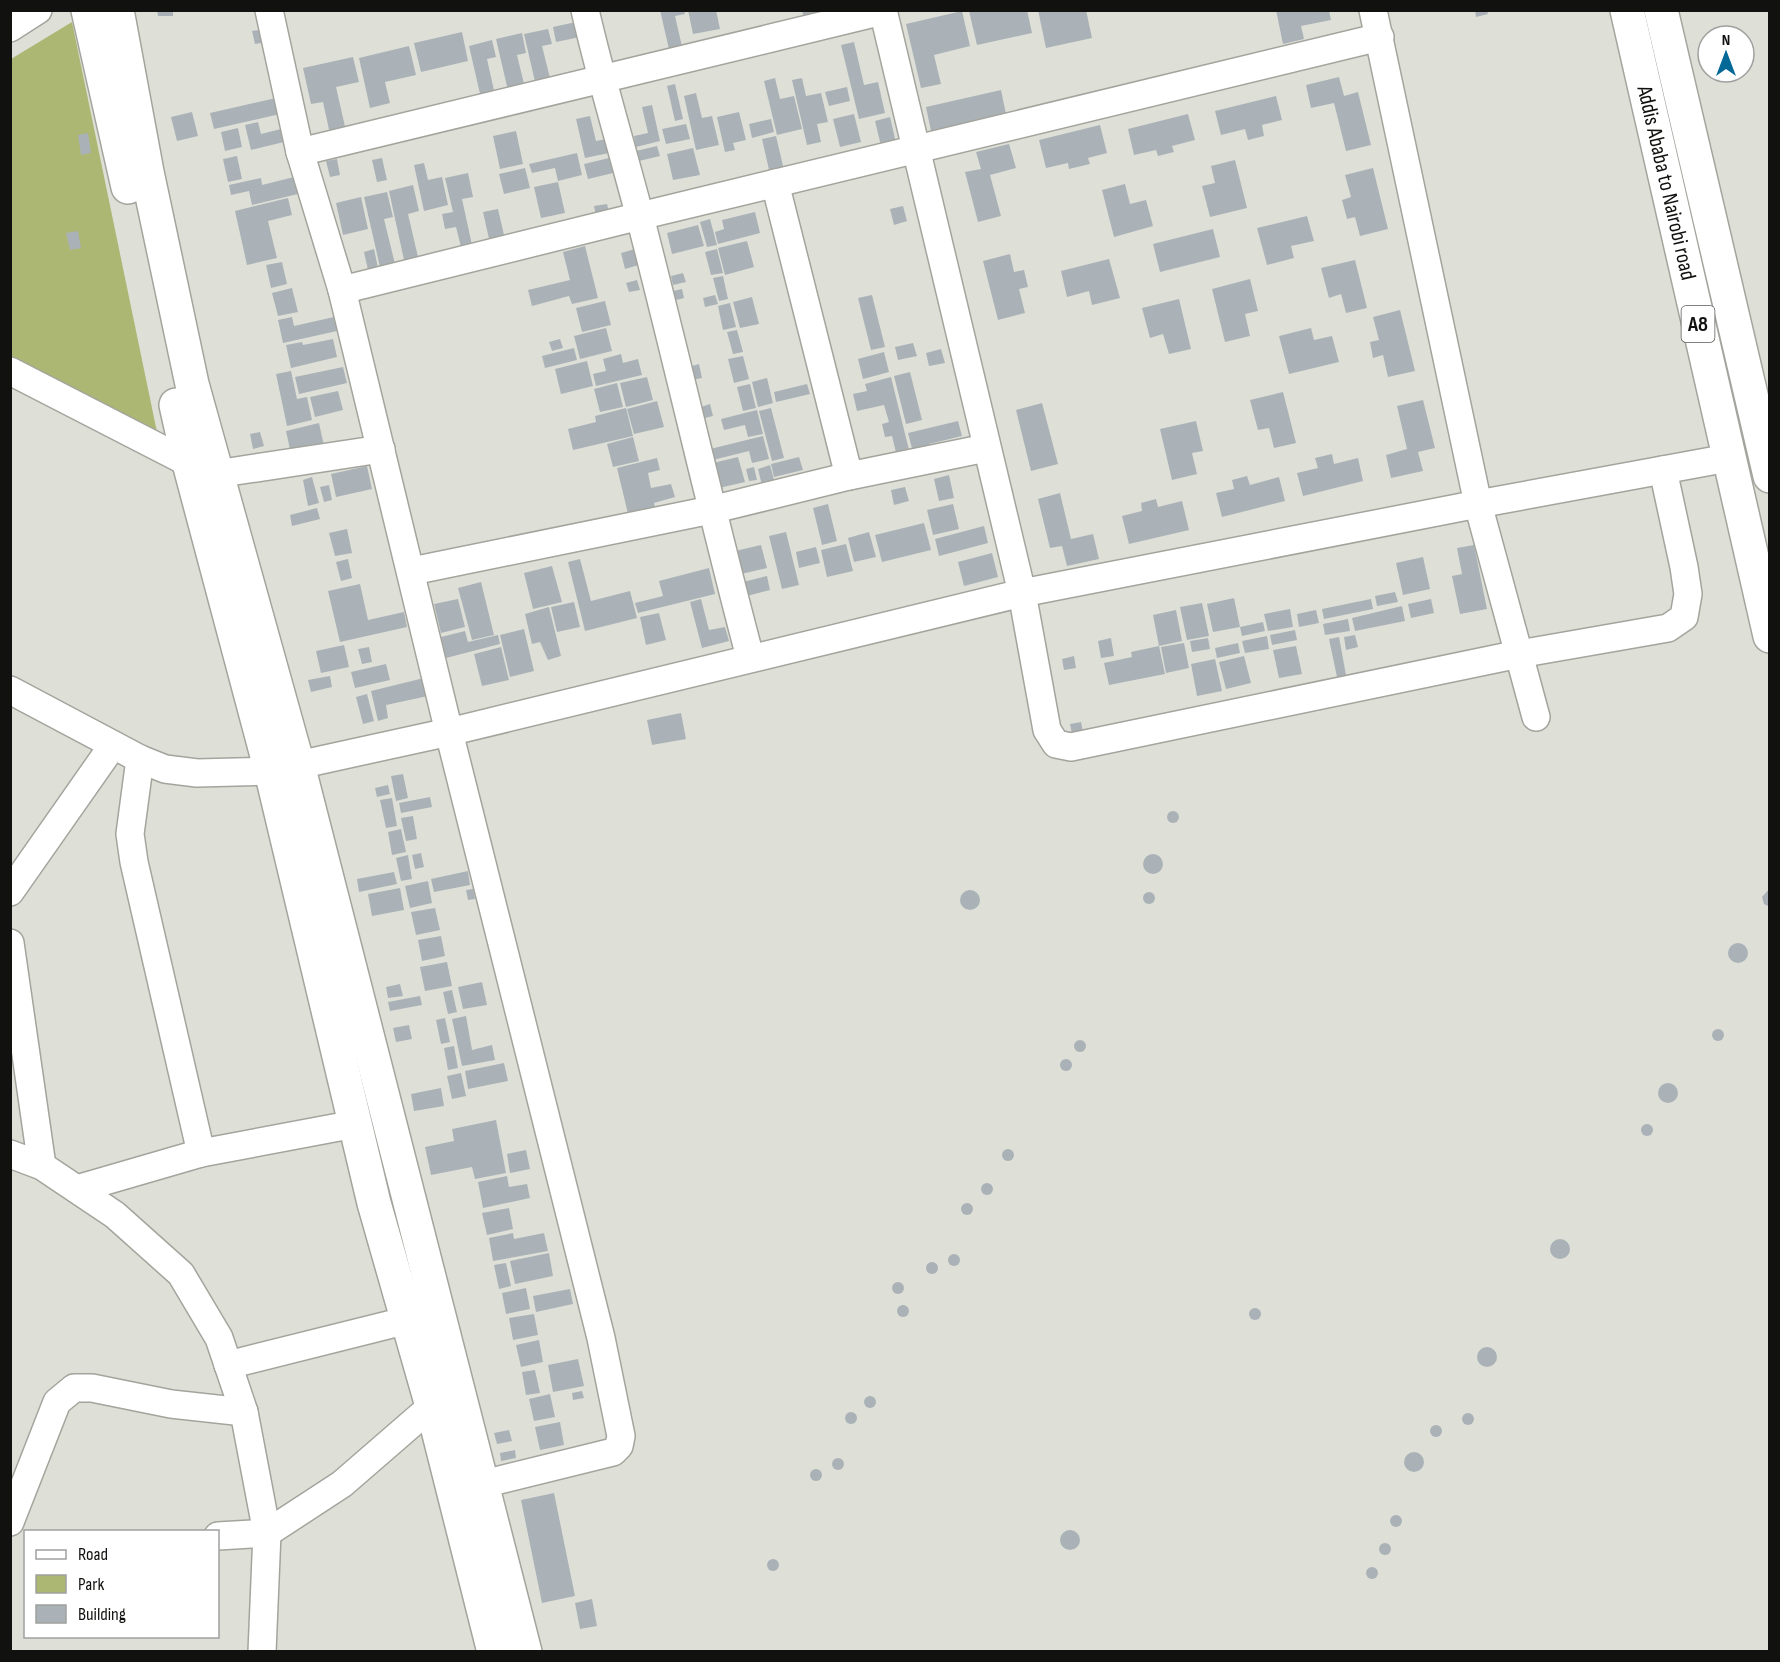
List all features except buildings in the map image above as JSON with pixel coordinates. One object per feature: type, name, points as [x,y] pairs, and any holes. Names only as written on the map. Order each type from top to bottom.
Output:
[{"type":"main road","points":[[88,10],[203,469],[483,1484],[525,1652]]},
{"type":"main road","points":[[117,10],[147,172],[192,384],[203,469]]},
{"type":"main road","name":"Addis Ababa to Nairobi road","points":[[1627,10],[1770,636]]},
{"type":"main road","name":"Addis Ababa to Nairobi road","points":[[1661,10],[1770,476]]},
{"type":"main road","points":[[285,768],[355,1124],[374,1203],[432,1406],[494,1652]]},
{"type":"street","points":[[10,28],[38,10]]},
{"type":"street","points":[[269,10],[300,152],[342,290],[449,732],[601,1338],[621,1436],[619,1446],[613,1452],[483,1484]]},
{"type":"street","points":[[585,10],[601,78],[640,216],[711,510],[750,657]]},
{"type":"street","points":[[1373,10],[1478,504],[1536,717]]},
{"type":"street","points":[[300,152],[883,11],[1022,593],[1047,730],[1056,744],[1071,747],[1520,654],[1668,628],[1684,617],[1688,594],[1663,470]]},
{"type":"street","points":[[342,290],[1380,37]]},
{"type":"street","points":[[775,183],[849,476]]},
{"type":"street","points":[[10,371],[203,469],[381,449]]},
{"type":"street","points":[[411,571],[711,510],[849,476],[986,448]]},
{"type":"street","points":[[10,690],[140,759],[165,769],[197,772],[285,768],[449,732],[750,657],[1022,593],[1728,458]]},
{"type":"street","points":[[10,892],[113,745]]},
{"type":"street","points":[[140,759],[130,834],[134,862],[201,1153]]},
{"type":"street","points":[[10,943],[17,1028],[42,1166]]},
{"type":"street","points":[[77,1189],[201,1153],[355,1124]]},
{"type":"street","points":[[10,1154],[42,1166],[115,1215],[181,1274],[219,1338],[244,1412],[267,1533],[262,1652]]},
{"type":"street","points":[[228,1365],[408,1320]]},
{"type":"street","points":[[10,1522],[57,1402],[74,1388],[92,1388],[171,1404],[244,1412]]},
{"type":"street","points":[[219,1536],[267,1533],[342,1484],[432,1406]]},
{"type":"green space","points":[[72,22],[158,437],[11,358],[11,59]]}]
